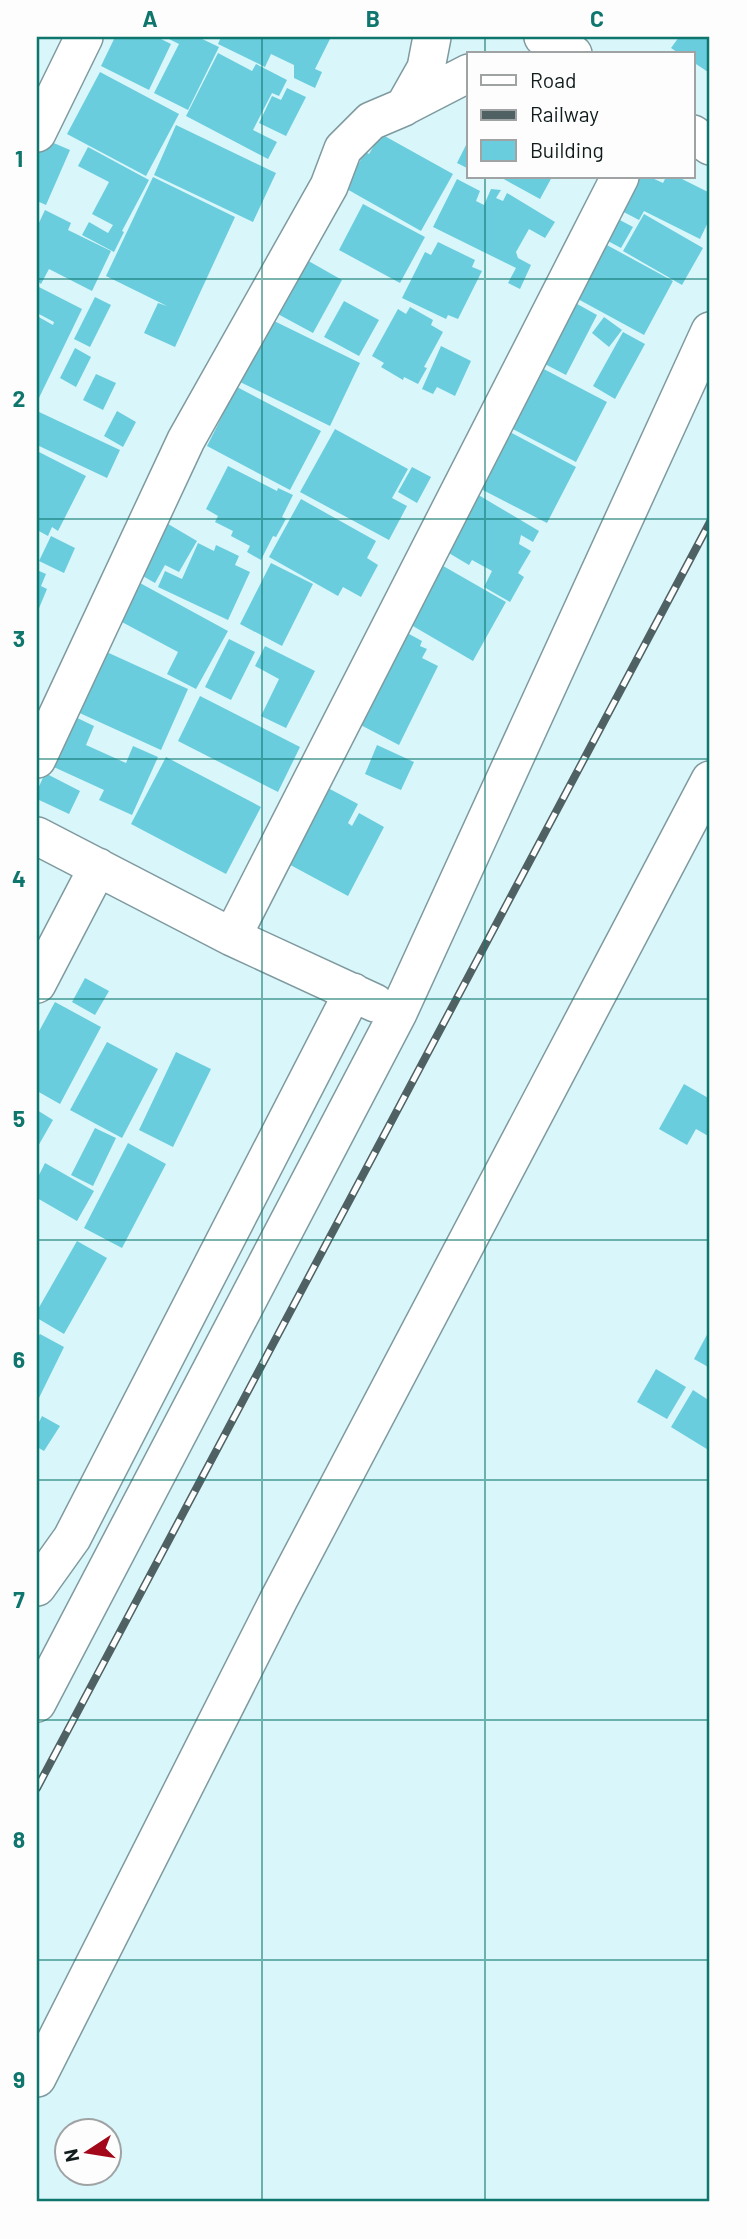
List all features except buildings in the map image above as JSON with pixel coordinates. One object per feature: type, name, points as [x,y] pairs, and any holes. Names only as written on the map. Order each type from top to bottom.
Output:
[{"type":"street","points":[[37,133],[84,37]]},
{"type":"street","points":[[404,107],[426,68],[433,37],[467,55]]},
{"type":"street","points":[[543,37],[569,52]]},
{"type":"street","points":[[37,759],[186,440],[329,186],[343,149],[371,121],[467,74]]},
{"type":"street","points":[[694,135],[710,146]]},
{"type":"street","points":[[232,937],[619,178]]},
{"type":"street","points":[[37,1703],[398,1013],[710,331]]},
{"type":"street","points":[[37,2078],[279,1598],[710,780]]},
{"type":"street","points":[[37,836],[232,937],[398,1013]]},
{"type":"street","points":[[37,984],[98,867]]},
{"type":"street","points":[[37,1587],[72,1538],[353,992]]},
{"type":"railway","points":[[37,1788],[710,522]]}]
